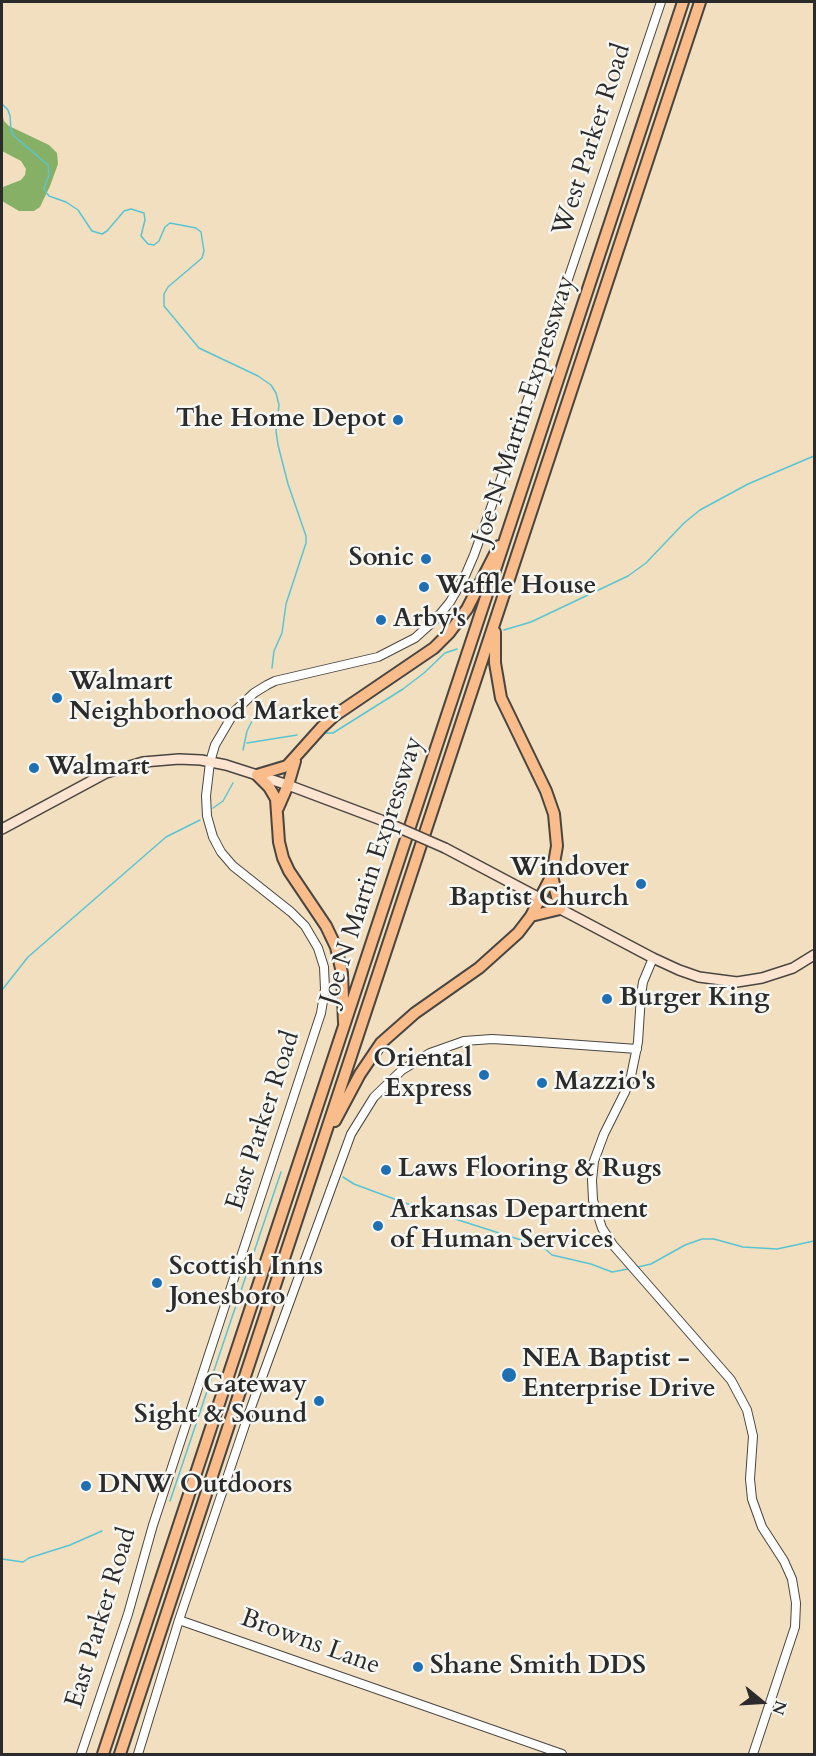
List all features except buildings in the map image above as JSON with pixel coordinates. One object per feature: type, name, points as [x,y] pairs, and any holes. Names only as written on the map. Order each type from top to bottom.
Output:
[{"type":"highway","name":"Joe N Martin Expressway","points":[[101,1755],[344,1030],[683,2]]},
{"type":"highway","name":"Joe N Martin Expressway","points":[[120,1755],[700,2]]},
{"type":"highway","points":[[278,809],[274,793],[257,775],[287,766],[334,716],[422,658],[449,633],[466,609],[511,525]]},
{"type":"highway","points":[[322,1146],[360,1074],[381,1043],[415,1013],[479,968],[518,933],[531,916],[552,875],[557,846],[554,814],[546,791],[501,698],[495,663],[495,623]]},
{"type":"highway","points":[[298,756],[288,785],[279,802],[279,842],[289,871],[326,926],[336,947],[342,973],[344,1030]]},
{"type":"highway","points":[[531,916],[560,909],[552,875]]},
{"type":"main road","points":[[2,830],[92,780],[125,766],[179,759],[210,762],[288,785],[381,820],[446,848],[653,958],[699,977],[737,982],[776,975],[814,955]]},
{"type":"street","name":"West Parker Road","points":[[542,359],[661,2]]},
{"type":"street","name":"East Parker Road","points":[[81,1755],[128,1614],[160,1502],[321,1013],[325,989],[324,967],[318,948],[305,926],[233,866],[221,852],[213,837],[207,816],[206,796],[210,762],[216,745],[235,711],[267,684],[378,657],[415,638],[436,619],[450,602],[474,555],[542,359]]},
{"type":"street","points":[[653,958],[643,982],[637,1049],[625,1092],[604,1134],[594,1161],[592,1186],[596,1213],[613,1245],[737,1389],[747,1410],[753,1436],[750,1479],[755,1510],[762,1527],[789,1570],[796,1595],[795,1627],[753,1755]]},
{"type":"street","points":[[138,1755],[179,1620],[249,1413],[351,1134],[374,1096],[402,1070],[430,1053],[464,1041],[492,1039],[637,1049]]},
{"type":"street","name":"Browns Lane","points":[[179,1620],[562,1755]]},
{"type":"green space","points":[[2,114],[9,126],[49,145],[57,153],[58,164],[50,186],[40,207],[34,211],[19,211],[2,201],[3,187],[21,180],[26,169],[21,161],[2,151]]},
{"type":"waterway","points":[[2,104],[8,110],[14,136],[48,165],[49,175],[45,191],[49,196],[66,202],[78,210],[92,231],[102,234],[124,211],[131,209],[144,213],[145,220],[141,236],[148,244],[154,245],[159,241],[165,227],[170,223],[196,228],[201,232],[204,251],[202,258],[168,287],[164,294],[164,306],[199,348],[258,376],[271,385],[276,393],[279,405],[276,431],[278,445],[288,484],[306,536],[306,543],[286,604],[282,633],[274,651],[272,668]]},
{"type":"waterway","points":[[504,630],[531,622],[628,576],[646,563],[684,523],[700,510],[748,484],[814,456]]},
{"type":"waterway","points":[[326,733],[333,733],[403,689],[445,653],[457,649]]},
{"type":"waterway","points":[[243,750],[247,731],[262,701]]},
{"type":"waterway","points":[[247,743],[297,735]]},
{"type":"waterway","points":[[213,808],[223,801],[233,783]]},
{"type":"waterway","points":[[2,990],[28,957],[166,837],[200,820]]},
{"type":"waterway","points":[[170,1501],[281,1172]]},
{"type":"waterway","points":[[343,1177],[354,1184],[405,1203],[543,1247],[552,1255],[591,1264],[612,1272],[628,1269]]},
{"type":"waterway","points":[[638,1267],[651,1264],[685,1245],[702,1239],[714,1239],[743,1247],[777,1249],[814,1241]]},
{"type":"waterway","points":[[2,1559],[23,1562],[102,1531]]},
{"type":"place","name":"The Home Depot","points":[[398,420]]},
{"type":"place","name":"Sonic","points":[[426,559]]},
{"type":"place","name":"Waffle House","points":[[424,587]]},
{"type":"place","name":"Arby's","points":[[381,620]]},
{"type":"place","name":"Walmart Neighborhood Market","points":[[57,698]]},
{"type":"place","name":"Walmart","points":[[34,768]]},
{"type":"place","name":"Windover Baptist Church","points":[[641,884]]},
{"type":"place","name":"Burger King","points":[[607,999]]},
{"type":"place","name":"Oriental Express","points":[[484,1075]]},
{"type":"place","name":"Mazzio's","points":[[542,1083]]},
{"type":"place","name":"Laws Flooring & Rugs","points":[[386,1170]]},
{"type":"place","name":"Arkansas Department of Human Services","points":[[378,1226]]},
{"type":"place","name":"Scottish Inns Jonesboro","points":[[157,1283]]},
{"type":"place","name":"NEA Baptist - Enterprise Drive","points":[[509,1375]]},
{"type":"place","name":"Gateway Sight & Sound","points":[[319,1401]]},
{"type":"place","name":"DNW Outdoors","points":[[86,1486]]},
{"type":"place","name":"Shane Smith DDS","points":[[418,1667]]}]
